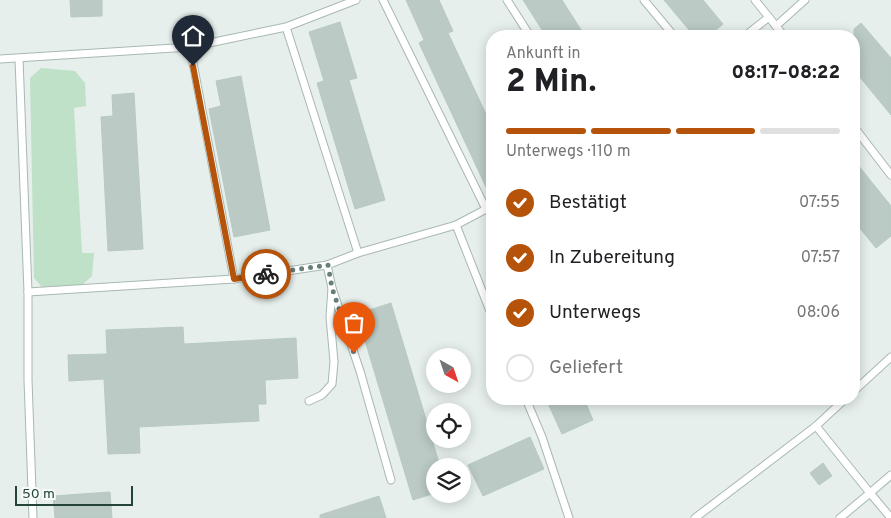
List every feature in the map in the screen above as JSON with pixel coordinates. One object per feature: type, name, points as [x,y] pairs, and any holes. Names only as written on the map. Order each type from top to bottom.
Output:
[{"type":"lane","points":[[0,59],[190,47],[286,27],[356,0]]},
{"type":"lane","points":[[383,0],[486,202]]},
{"type":"lane","points":[[507,0],[526,30]]},
{"type":"lane","points":[[644,0],[669,30]]},
{"type":"lane","points":[[755,0],[779,30]]},
{"type":"lane","points":[[776,26],[805,0]]},
{"type":"lane","points":[[753,30],[769,17]]},
{"type":"lane","points":[[286,27],[358,254]]},
{"type":"lane","points":[[190,47],[234,279]]},
{"type":"lane","points":[[19,59],[28,292],[28,380],[32,518]]},
{"type":"lane","points":[[860,135],[891,175]]},
{"type":"lane","points":[[28,292],[234,279],[328,265],[358,254],[456,225],[486,210]]},
{"type":"lane","points":[[456,225],[486,301]]},
{"type":"lane","points":[[328,265],[332,288],[360,371],[391,480]]},
{"type":"lane","points":[[309,401],[322,395],[332,384],[334,362],[330,317],[332,288]]},
{"type":"lane","points":[[860,385],[891,357]]},
{"type":"lane","points":[[529,405],[542,437],[569,518]]},
{"type":"lane","points":[[694,518],[816,426],[839,405]]},
{"type":"lane","points":[[816,426],[891,518]]},
{"type":"lane","points":[[840,518],[891,475]]},
{"type":"green space","points":[[41,68],[75,71],[85,83],[86,106],[74,108],[82,253],[94,253],[92,276],[82,285],[42,287],[34,278],[30,78]]},
{"type":"building","points":[[70,0],[102,0],[102,16],[71,17]]},
{"type":"building","points":[[406,0],[439,0],[453,31],[448,33],[486,114],[486,187],[419,43],[424,40]]},
{"type":"building","points":[[523,0],[562,0],[581,30],[542,30]]},
{"type":"building","points":[[664,0],[703,0],[723,24],[716,30],[689,30]]},
{"type":"building","points":[[340,22],[357,78],[349,80],[385,200],[355,209],[317,83],[324,81],[309,32]]},
{"type":"building","points":[[861,23],[891,58],[891,115],[860,77],[860,30],[854,29]]},
{"type":"building","points":[[241,76],[270,230],[234,237],[209,109],[221,106],[216,81]]},
{"type":"building","points":[[134,93],[143,249],[108,251],[101,117],[113,116],[112,95]]},
{"type":"building","points":[[860,167],[891,206],[891,236],[876,248],[860,228]]},
{"type":"building","points":[[391,303],[426,419],[426,448],[435,448],[438,458],[426,458],[426,496],[413,500],[357,314]]},
{"type":"building","points":[[183,327],[184,344],[296,338],[298,378],[265,380],[266,404],[258,404],[259,421],[139,427],[140,453],[108,454],[104,379],[69,381],[68,355],[107,354],[106,330]]},
{"type":"building","points":[[549,405],[587,405],[593,420],[562,434]]},
{"type":"building","points":[[530,437],[544,469],[483,496],[471,471],[471,464]]},
{"type":"building","points":[[823,463],[832,476],[819,485],[810,473]]},
{"type":"building","points":[[110,492],[112,518],[55,518],[53,496]]},
{"type":"building","points":[[379,496],[386,518],[320,518],[320,515]]},
{"type":"way so far","points":[[266,274],[328,265],[332,288],[354,353]]},
{"type":"route","points":[[193,66],[234,279],[266,274]]}]
